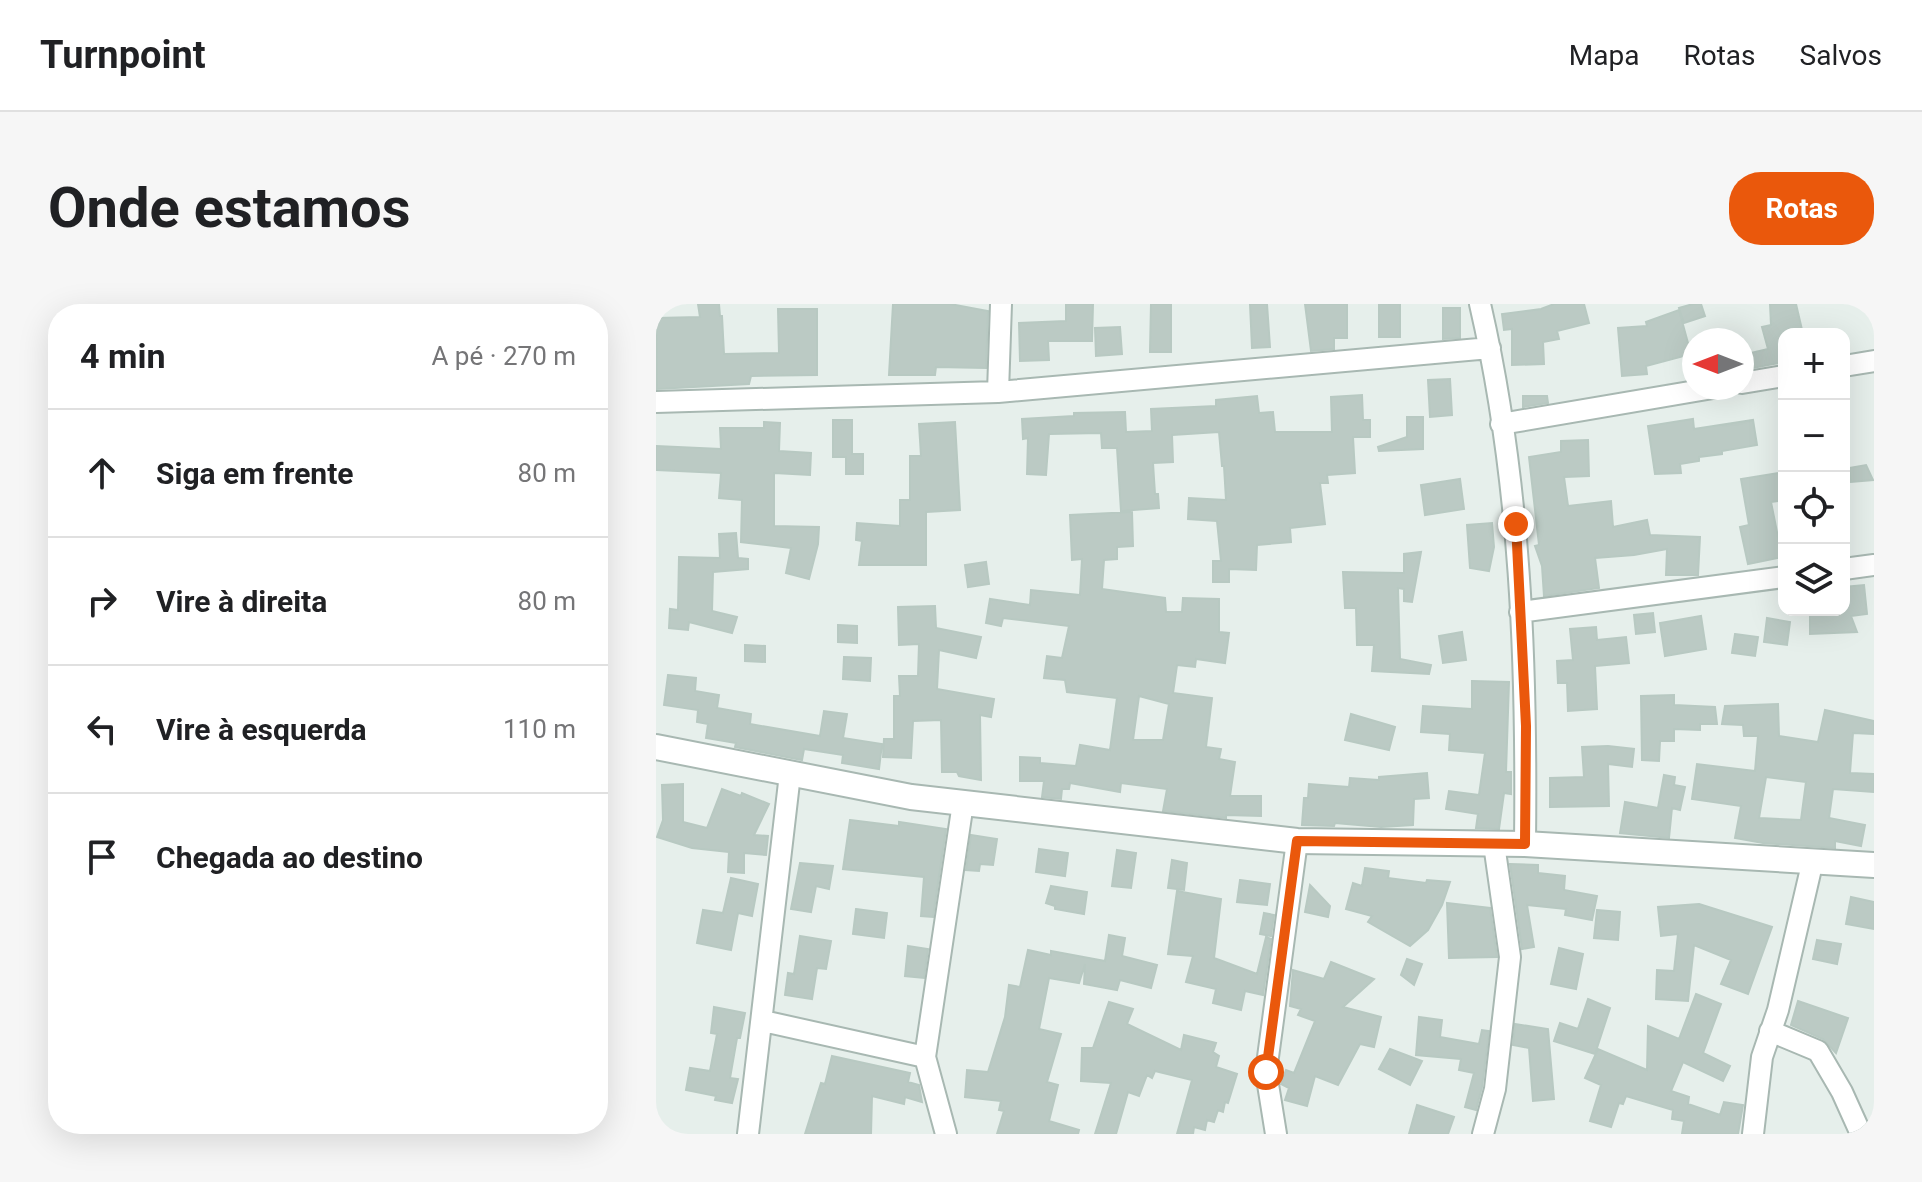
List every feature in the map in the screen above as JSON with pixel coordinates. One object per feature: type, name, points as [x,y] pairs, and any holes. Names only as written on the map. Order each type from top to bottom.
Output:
[{"type":"street","points":[[998,392],[1001,304]]},
{"type":"street","points":[[1480,304],[1490,348],[1516,524],[1526,726],[1525,844]]},
{"type":"street","points":[[656,402],[998,392],[1490,348]]},
{"type":"street","points":[[1850,365],[1874,361]]},
{"type":"street","points":[[1754,381],[1778,377]]},
{"type":"street","points":[[1501,424],[1682,393]]},
{"type":"street","points":[[1850,568],[1874,565]]},
{"type":"street","points":[[1520,612],[1778,578]]},
{"type":"street","points":[[656,747],[911,797],[1297,841],[1525,844],[1874,865]]},
{"type":"street","points":[[748,1134],[790,774]]},
{"type":"street","points":[[946,1134],[925,1057],[963,803]]},
{"type":"street","points":[[1276,1134],[1266,1072],[1297,841]]},
{"type":"street","points":[[1483,1134],[1495,1089],[1510,957],[1494,844]]},
{"type":"street","points":[[1753,1134],[1762,1057],[1813,860]]},
{"type":"street","points":[[763,1021],[925,1057]]},
{"type":"street","points":[[1770,1031],[1818,1051],[1842,1092],[1861,1134]]},
{"type":"building","points":[[698,304],[719,304],[724,354],[779,353],[778,309],[817,309],[817,375],[751,376],[749,384],[657,389],[656,318],[700,317]]},
{"type":"building","points":[[893,304],[950,304],[988,311],[986,368],[936,367],[935,375],[889,375]]},
{"type":"building","points":[[1066,304],[1093,304],[1092,341],[1048,341],[1049,360],[1020,361],[1019,323],[1066,321]]},
{"type":"building","points":[[1151,304],[1171,304],[1171,352],[1150,352]]},
{"type":"building","points":[[1250,304],[1267,304],[1270,347],[1252,348]]},
{"type":"building","points":[[1305,304],[1347,304],[1347,338],[1334,338],[1334,349],[1311,351]]},
{"type":"building","points":[[1379,304],[1400,304],[1400,337],[1379,337]]},
{"type":"building","points":[[1554,304],[1584,304],[1589,323],[1557,331],[1559,339],[1543,342],[1544,364],[1512,365],[1512,329],[1504,330],[1502,314],[1541,309]]},
{"type":"building","points":[[1701,304],[1705,316],[1684,323],[1679,308]]},
{"type":"building","points":[[1770,304],[1796,304],[1802,328],[1778,328],[1778,363],[1754,368],[1754,352],[1768,349],[1762,327],[1771,325]]},
{"type":"building","points":[[1443,308],[1460,308],[1460,338],[1443,339]]},
{"type":"building","points":[[1679,310],[1684,328],[1682,356],[1646,366],[1647,374],[1622,376],[1618,328],[1647,326],[1646,322]]},
{"type":"building","points":[[1120,327],[1122,354],[1096,356],[1095,328]]},
{"type":"building","points":[[1450,379],[1452,415],[1430,417],[1428,380]]},
{"type":"building","points":[[1362,395],[1363,420],[1370,420],[1370,437],[1353,437],[1355,473],[1327,475],[1328,483],[1320,483],[1325,524],[1290,528],[1291,542],[1257,545],[1256,570],[1229,569],[1229,582],[1213,582],[1213,561],[1221,561],[1217,521],[1188,519],[1189,498],[1226,500],[1219,432],[1172,435],[1173,462],[1153,463],[1159,508],[1121,511],[1117,448],[1102,448],[1101,433],[1049,434],[1046,475],[1027,474],[1028,438],[1023,439],[1022,419],[1074,416],[1074,413],[1125,412],[1126,432],[1152,431],[1151,409],[1216,406],[1216,400],[1257,396],[1259,413],[1273,412],[1275,432],[1332,432],[1331,397]]},
{"type":"building","points":[[1523,396],[1547,396],[1548,403],[1523,407]]},
{"type":"building","points":[[1407,417],[1423,417],[1423,449],[1379,451],[1378,447],[1407,437]]},
{"type":"building","points":[[1693,419],[1694,429],[1753,420],[1757,445],[1722,451],[1722,454],[1699,457],[1699,461],[1680,464],[1681,473],[1655,474],[1648,426]]},
{"type":"building","points":[[833,420],[852,420],[852,454],[863,454],[863,474],[846,474],[846,457],[833,457]]},
{"type":"building","points":[[764,422],[780,423],[779,451],[811,453],[810,475],[774,473],[774,526],[819,527],[809,579],[786,573],[791,548],[741,542],[742,500],[719,498],[721,473],[656,470],[656,446],[721,449],[720,428],[764,428]]},
{"type":"building","points":[[955,422],[960,510],[926,512],[926,565],[859,565],[862,541],[856,540],[857,523],[900,526],[900,500],[910,500],[910,456],[921,456],[919,424]]},
{"type":"building","points":[[1588,440],[1589,476],[1564,477],[1568,506],[1611,501],[1613,527],[1647,520],[1650,535],[1700,537],[1698,575],[1666,575],[1667,549],[1595,558],[1599,588],[1544,596],[1542,566],[1535,546],[1539,545],[1529,457],[1561,452],[1561,441]]},
{"type":"building","points":[[1866,465],[1873,480],[1851,482],[1850,468]]},
{"type":"building","points":[[1778,473],[1778,501],[1771,502],[1778,537],[1778,558],[1748,564],[1740,527],[1749,525],[1741,479]]},
{"type":"building","points":[[1460,479],[1464,509],[1425,515],[1421,485]]},
{"type":"building","points":[[1132,512],[1133,546],[1117,547],[1117,559],[1104,560],[1102,589],[1165,598],[1166,612],[1182,612],[1183,598],[1219,599],[1219,632],[1229,633],[1225,663],[1196,659],[1195,667],[1177,665],[1173,693],[1212,698],[1206,747],[1221,749],[1219,759],[1235,762],[1230,796],[1261,796],[1261,816],[1226,815],[1226,818],[1163,811],[1167,789],[1121,783],[1120,792],[1070,783],[1069,789],[1062,789],[1061,799],[1042,797],[1044,781],[1020,781],[1020,757],[1040,758],[1040,763],[1076,766],[1080,745],[1110,750],[1117,698],[1067,692],[1065,680],[1044,678],[1047,656],[1062,658],[1069,626],[1003,618],[1001,626],[986,623],[990,599],[1030,605],[1031,590],[1080,595],[1082,559],[1072,560],[1070,515]],"holes":[[[1139,696],[1169,704],[1163,740],[1133,740]]]},
{"type":"building","points":[[1492,523],[1494,547],[1489,571],[1470,568],[1467,525]]},
{"type":"building","points":[[736,533],[738,558],[748,559],[748,569],[713,572],[712,611],[737,617],[732,633],[689,622],[688,630],[669,628],[670,609],[678,610],[679,557],[720,558],[719,534]]},
{"type":"building","points":[[1421,552],[1412,602],[1404,601],[1404,589],[1398,588],[1400,659],[1431,665],[1429,674],[1372,671],[1374,645],[1357,645],[1356,608],[1345,608],[1343,572],[1404,573],[1404,554]]},
{"type":"building","points":[[986,562],[989,584],[968,587],[965,565]]},
{"type":"building","points":[[1864,585],[1867,614],[1851,616],[1857,632],[1810,634],[1810,616],[1850,616],[1850,586]]},
{"type":"building","points":[[935,606],[936,628],[981,637],[976,658],[939,650],[937,689],[994,699],[991,717],[980,715],[981,780],[959,776],[957,772],[942,772],[941,720],[913,721],[911,758],[883,757],[884,739],[894,739],[894,696],[900,696],[899,676],[918,676],[919,644],[899,645],[898,607]]},
{"type":"building","points":[[1653,613],[1655,632],[1636,634],[1634,615]]},
{"type":"building","points":[[1701,616],[1706,649],[1665,656],[1660,623]]},
{"type":"building","points":[[1767,618],[1790,622],[1787,645],[1764,642]]},
{"type":"building","points":[[838,625],[857,626],[857,643],[838,642]]},
{"type":"building","points":[[1596,627],[1597,640],[1626,637],[1629,663],[1595,666],[1597,709],[1568,711],[1567,683],[1558,683],[1557,661],[1573,660],[1570,629]]},
{"type":"building","points":[[1462,632],[1466,660],[1443,663],[1439,636]]},
{"type":"building","points":[[1735,634],[1758,637],[1755,656],[1732,653]]},
{"type":"building","points":[[745,645],[765,646],[765,662],[745,661]]},
{"type":"building","points":[[844,657],[871,658],[870,681],[843,679]]},
{"type":"building","points":[[668,675],[696,678],[695,691],[719,695],[717,708],[751,714],[750,724],[820,736],[824,711],[847,714],[843,738],[882,744],[879,769],[842,763],[843,755],[804,749],[802,760],[706,738],[708,724],[697,722],[698,710],[664,705]]},
{"type":"building","points":[[1472,681],[1509,682],[1506,772],[1511,772],[1511,794],[1504,793],[1499,829],[1476,828],[1478,814],[1446,809],[1449,791],[1479,795],[1485,753],[1449,750],[1450,734],[1421,732],[1423,706],[1472,709]]},
{"type":"building","points":[[1674,695],[1674,705],[1715,707],[1717,724],[1700,724],[1700,730],[1674,729],[1674,741],[1660,741],[1659,761],[1642,760],[1641,696]]},
{"type":"building","points":[[1778,704],[1779,736],[1818,742],[1825,710],[1874,721],[1874,734],[1853,733],[1850,773],[1874,774],[1874,792],[1833,789],[1829,818],[1865,825],[1861,846],[1835,841],[1835,848],[1735,838],[1741,806],[1692,799],[1697,764],[1755,771],[1758,736],[1744,736],[1743,725],[1722,724],[1725,706]],"holes":[[[1766,777],[1806,782],[1801,820],[1759,818]]]},
{"type":"building","points":[[1351,714],[1395,727],[1389,750],[1345,740]]},
{"type":"building","points":[[1582,747],[1634,749],[1632,767],[1608,764],[1609,806],[1550,807],[1550,778],[1584,777]]},
{"type":"building","points":[[1427,773],[1429,798],[1414,799],[1413,825],[1302,825],[1304,798],[1308,798],[1309,784],[1349,787],[1350,778],[1379,780],[1379,777]]},
{"type":"building","points":[[1664,775],[1675,777],[1674,785],[1685,787],[1680,810],[1672,808],[1669,838],[1620,833],[1625,802],[1658,808]]},
{"type":"building","points":[[683,784],[683,822],[707,828],[722,789],[769,804],[754,835],[768,836],[766,855],[744,853],[744,873],[728,872],[729,852],[692,848],[657,837],[663,820],[662,785]]},
{"type":"building","points":[[850,820],[899,826],[899,822],[946,829],[933,917],[921,916],[924,877],[843,869]]},
{"type":"building","points":[[971,835],[997,839],[993,865],[980,864],[979,871],[966,870]]},
{"type":"building","points":[[1039,849],[1068,853],[1065,876],[1036,872]]},
{"type":"building","points":[[1117,850],[1136,853],[1131,888],[1112,886]]},
{"type":"building","points":[[1172,860],[1187,863],[1184,890],[1168,888]]},
{"type":"building","points":[[800,863],[833,866],[829,889],[816,886],[811,912],[791,909]]},
{"type":"building","points":[[1510,864],[1538,865],[1538,873],[1565,876],[1564,890],[1597,896],[1592,920],[1565,915],[1566,909],[1527,905],[1534,947],[1522,949]]},
{"type":"building","points":[[1365,868],[1389,871],[1388,878],[1426,883],[1427,880],[1450,882],[1428,930],[1410,946],[1368,922],[1372,916],[1346,909],[1353,883],[1362,886]]},
{"type":"building","points":[[731,878],[758,884],[752,916],[738,913],[731,950],[697,943],[703,910],[723,913]]},
{"type":"building","points":[[1240,880],[1270,884],[1267,905],[1237,902]]},
{"type":"building","points":[[1310,885],[1330,906],[1328,917],[1305,912]]},
{"type":"building","points":[[1051,886],[1087,892],[1084,914],[1055,909],[1055,906],[1046,903]]},
{"type":"building","points":[[1177,891],[1221,899],[1214,958],[1257,974],[1266,937],[1271,939],[1263,995],[1245,991],[1241,1010],[1213,1003],[1216,989],[1186,982],[1193,956],[1168,954]]},
{"type":"building","points":[[1851,897],[1874,902],[1874,929],[1846,924]]},
{"type":"building","points":[[1447,903],[1490,908],[1497,957],[1449,958]]},
{"type":"building","points":[[1699,904],[1772,927],[1748,994],[1721,984],[1731,960],[1694,945],[1688,1001],[1656,999],[1657,970],[1674,971],[1678,934],[1661,936],[1658,907]]},
{"type":"building","points":[[856,909],[887,913],[884,938],[853,934]]},
{"type":"building","points":[[1597,910],[1620,912],[1618,940],[1594,938]]},
{"type":"building","points":[[1264,913],[1274,915],[1271,936],[1260,934]]},
{"type":"building","points":[[1109,935],[1125,938],[1122,956],[1157,965],[1151,988],[1120,980],[1117,990],[1084,984],[1085,964],[1079,983],[1049,978],[1039,1029],[1061,1034],[1047,1082],[1058,1085],[1049,1121],[1079,1130],[1078,1134],[997,1134],[1004,1111],[999,1110],[1001,1101],[965,1097],[967,1070],[988,1072],[1005,1017],[1009,985],[1020,987],[1028,950],[1105,961]]},
{"type":"building","points":[[800,936],[831,941],[826,969],[817,968],[812,999],[785,995],[788,973],[794,974]]},
{"type":"building","points":[[1817,940],[1841,944],[1837,964],[1813,959]]},
{"type":"building","points":[[908,946],[928,949],[924,978],[905,976]]},
{"type":"building","points":[[1559,948],[1583,954],[1576,989],[1551,984]]},
{"type":"building","points":[[1407,959],[1422,964],[1414,985],[1401,975]]},
{"type":"building","points":[[1331,962],[1374,979],[1343,1007],[1381,1017],[1374,1047],[1360,1044],[1338,1085],[1315,1076],[1307,1106],[1285,1100],[1289,1088],[1281,1084],[1286,1070],[1294,1073],[1315,1021],[1298,1015],[1301,1009],[1290,1006],[1293,970],[1324,979]]},
{"type":"building","points":[[1696,994],[1721,1004],[1703,1053],[1730,1066],[1723,1081],[1683,1062],[1671,1091],[1689,1097],[1688,1104],[1720,1115],[1724,1102],[1743,1105],[1738,1134],[1682,1134],[1684,1121],[1672,1119],[1673,1110],[1626,1096],[1623,1104],[1619,1103],[1611,1127],[1590,1121],[1601,1085],[1585,1078],[1598,1049],[1647,1070],[1648,1026],[1679,1039]]},
{"type":"building","points":[[1588,999],[1610,1008],[1595,1054],[1554,1041],[1560,1023],[1578,1029]]},
{"type":"building","points":[[1798,1001],[1848,1018],[1836,1053],[1823,1039],[1791,1025]]},
{"type":"building","points":[[1109,1002],[1133,1009],[1127,1024],[1181,1050],[1184,1035],[1216,1043],[1213,1052],[1219,1056],[1216,1067],[1237,1074],[1223,1112],[1218,1110],[1214,1122],[1207,1120],[1205,1130],[1194,1127],[1193,1134],[1177,1134],[1192,1080],[1155,1071],[1152,1078],[1147,1075],[1139,1096],[1128,1092],[1116,1134],[1095,1134],[1111,1083],[1081,1081],[1082,1048],[1093,1048]]},
{"type":"building","points":[[714,1007],[745,1013],[730,1078],[738,1079],[732,1103],[686,1090],[690,1068],[710,1071],[717,1034],[711,1033]]},
{"type":"building","points":[[1419,1017],[1442,1020],[1440,1037],[1479,1044],[1482,1030],[1489,1031],[1476,1110],[1465,1107],[1474,1073],[1459,1070],[1461,1059],[1416,1055]]},
{"type":"building","points":[[1515,1024],[1548,1029],[1554,1099],[1533,1101],[1529,1048],[1513,1045]]},
{"type":"building","points":[[1390,1049],[1422,1061],[1410,1085],[1379,1069]]},
{"type":"building","points":[[832,1056],[910,1073],[908,1082],[919,1085],[922,1102],[905,1097],[904,1104],[872,1096],[871,1134],[805,1134],[821,1083],[825,1084]]},
{"type":"building","points":[[1417,1105],[1454,1117],[1448,1134],[1409,1134]]},
{"type":"route","points":[[1266,1072],[1297,841],[1525,844],[1526,726],[1516,524]]}]
